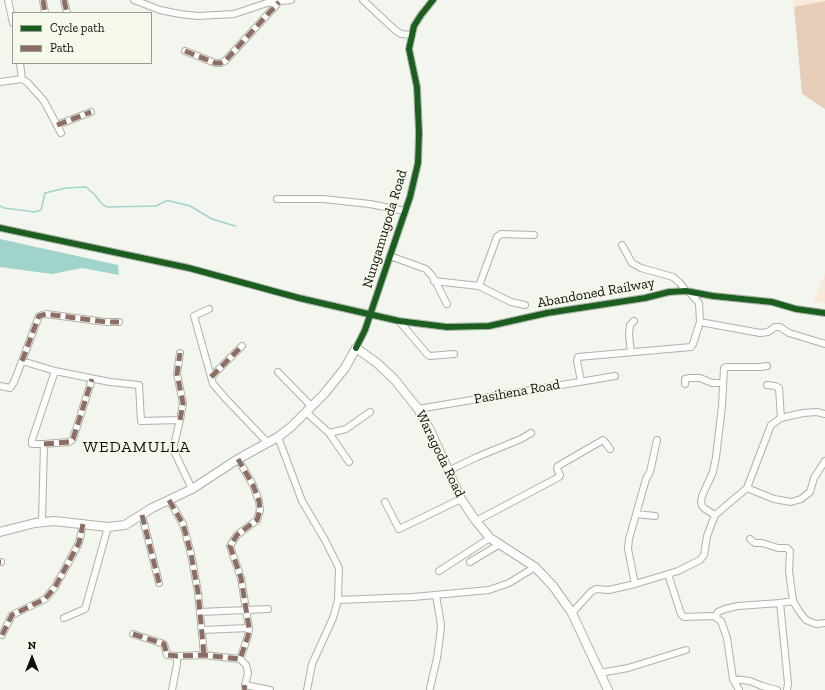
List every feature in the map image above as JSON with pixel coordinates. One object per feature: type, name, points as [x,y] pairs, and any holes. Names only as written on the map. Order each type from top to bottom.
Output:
[{"type":"main road","name":"Waragoda Road","points":[[356,348],[377,363],[395,380],[418,409],[430,430],[462,499],[476,522],[490,538],[535,568],[553,586],[572,613],[608,690]]},
{"type":"main road","points":[[0,532],[42,522],[54,521],[108,527],[125,525],[192,489],[238,459],[278,437],[309,410],[324,394],[345,368],[356,348]]},
{"type":"street","points":[[8,0],[12,18]]},
{"type":"street","points":[[43,0],[45,12]]},
{"type":"street","points":[[64,0],[67,12]]},
{"type":"street","points":[[135,0],[160,10],[198,16],[234,14],[275,1],[291,0]]},
{"type":"street","points":[[363,0],[395,30],[401,34],[412,35]]},
{"type":"street","name":"Nungamugoda Road","points":[[356,348],[370,314],[390,256],[405,211],[418,163],[419,133],[417,87],[410,49],[414,26],[433,0]]},
{"type":"street","points":[[185,51],[215,63],[221,63],[275,1]]},
{"type":"street","points":[[20,64],[22,79]]},
{"type":"street","points":[[0,82],[22,79],[28,83],[44,102],[60,133]]},
{"type":"street","points":[[57,125],[91,112]]},
{"type":"street","points":[[276,199],[323,200],[370,204],[405,211]]},
{"type":"street","name":"Abandoned Railway","points":[[0,228],[189,268],[299,298],[399,321],[447,327],[489,326],[547,313],[645,298],[669,292],[688,292],[772,302],[796,309],[825,314]]},
{"type":"street","points":[[479,286],[497,237],[501,234],[534,235]]},
{"type":"street","points":[[581,381],[577,361],[578,357],[691,347],[694,344],[700,322],[699,302],[673,277],[641,268],[632,263],[622,245]]},
{"type":"street","points":[[390,256],[426,269],[447,304]]},
{"type":"street","points":[[434,281],[479,286],[511,302],[524,305]]},
{"type":"street","points":[[209,309],[194,316],[213,384],[226,400],[268,442]]},
{"type":"street","points":[[0,386],[10,388],[14,382],[39,316],[46,314],[106,322],[119,322]]},
{"type":"street","points":[[399,321],[426,354],[430,356],[454,354]]},
{"type":"street","points":[[631,352],[629,335],[630,325],[634,321]]},
{"type":"street","points":[[700,322],[760,332],[768,332],[775,327],[780,327],[789,333],[825,344]]},
{"type":"street","points":[[210,377],[242,346]]},
{"type":"street","points":[[180,353],[177,374],[183,403],[173,449],[192,489]]},
{"type":"street","points":[[22,361],[55,371],[92,379],[139,385],[141,421],[180,420]]},
{"type":"street","points":[[715,515],[705,509],[700,502],[713,472],[716,457],[722,406],[724,367],[767,366]]},
{"type":"street","points":[[55,371],[32,440],[32,444],[69,442],[73,439],[92,379]]},
{"type":"street","points":[[278,372],[329,433],[349,462]]},
{"type":"street","name":"Pasihena Road","points":[[418,409],[615,376]]},
{"type":"street","points":[[685,384],[685,380],[690,378],[700,378],[712,383],[723,383]]},
{"type":"street","points":[[767,385],[779,388],[781,418]]},
{"type":"street","points":[[329,433],[346,429],[357,423],[370,412]]},
{"type":"street","points":[[572,613],[590,592],[596,589],[609,590],[635,584],[668,574],[700,560],[704,555],[707,536],[715,515],[747,488],[771,425],[781,418],[803,413],[817,412],[825,414]]},
{"type":"street","points":[[448,471],[521,439],[531,433]]},
{"type":"street","points":[[278,437],[302,501],[326,540],[339,568],[338,600],[333,618],[312,664],[307,690]]},
{"type":"street","points":[[476,522],[560,475],[557,469],[558,466],[603,440],[610,449]]},
{"type":"street","points":[[635,584],[628,549],[628,539],[646,479],[650,472],[657,440]]},
{"type":"street","points":[[42,522],[44,444]]},
{"type":"street","points":[[238,459],[253,485],[259,500],[260,510],[257,520],[237,535],[230,546],[241,578],[249,628],[248,636],[240,659]]},
{"type":"street","points":[[747,488],[774,499],[790,502],[801,500],[810,492],[814,478],[825,461]]},
{"type":"street","points":[[385,502],[399,530],[462,499]]},
{"type":"street","points":[[169,500],[183,524],[191,554],[200,612],[204,655]]},
{"type":"street","points":[[636,514],[655,516]]},
{"type":"street","points":[[142,515],[159,583]]},
{"type":"street","points":[[2,635],[12,615],[45,599],[55,587],[79,543],[83,524]]},
{"type":"street","points":[[64,618],[85,608],[108,527]]},
{"type":"street","points":[[439,572],[490,538]]},
{"type":"street","points":[[750,539],[755,543],[787,548],[790,551],[789,571],[793,601],[806,620],[816,624],[825,623]]},
{"type":"street","points":[[470,562],[500,544]]},
{"type":"street","points":[[338,600],[366,600],[489,590],[509,584],[535,568]]},
{"type":"street","points":[[668,574],[681,614],[684,616],[715,617],[721,621],[728,638],[733,679],[739,690]]},
{"type":"street","points":[[430,688],[437,658],[441,625],[436,595]]},
{"type":"street","points":[[715,617],[718,612],[738,606],[793,601]]},
{"type":"street","points":[[780,603],[788,683],[787,690]]},
{"type":"street","points":[[200,612],[268,609]]},
{"type":"street","points":[[202,630],[249,628]]},
{"type":"street","points":[[133,634],[164,644],[167,655],[204,655],[240,659],[246,665],[248,673],[245,687],[270,690]]},
{"type":"street","points":[[600,673],[628,668],[686,650]]},
{"type":"street","points":[[172,690],[177,656]]},
{"type":"street","points":[[733,679],[750,681],[777,690]]},
{"type":"shaded area","points":[[793,0],[825,0],[825,1],[794,7]]},
{"type":"shaded area","points":[[825,1],[825,109],[802,94],[794,7]]},
{"type":"shaded area","points":[[825,274],[825,304],[813,301]]},
{"type":"water","points":[[0,239],[118,265],[119,275],[82,268],[52,274],[0,267]]},
{"type":"waterway","points":[[0,206],[4,208],[35,212],[41,210],[45,193],[66,188],[86,187],[103,205],[108,207],[156,206],[166,201],[170,201],[190,206],[212,219],[235,226]]},
{"type":"marked path","points":[[43,0],[45,12]]},
{"type":"marked path","points":[[64,0],[67,12]]},
{"type":"marked path","points":[[185,51],[215,63],[225,61],[279,2]]},
{"type":"marked path","points":[[57,125],[91,112]]},
{"type":"marked path","points":[[22,361],[39,316],[46,314],[106,322],[119,322]]},
{"type":"marked path","points":[[211,377],[242,346]]},
{"type":"marked path","points":[[180,353],[177,374],[183,403],[180,420]]},
{"type":"marked path","points":[[44,444],[69,442],[73,439],[92,379]]},
{"type":"marked path","points":[[133,634],[164,644],[167,655],[204,655],[240,659],[248,636],[249,628],[241,578],[230,546],[237,535],[257,520],[260,510],[259,501],[253,485],[238,459]]},
{"type":"marked path","points":[[169,500],[183,524],[191,554],[198,592],[204,655]]},
{"type":"marked path","points":[[142,515],[159,583]]},
{"type":"marked path","points":[[2,635],[12,615],[45,599],[55,587],[79,543],[83,524]]},
{"type":"marked path","points":[[244,690],[245,685]]},
{"type":"cycle path","points":[[356,348],[365,330],[410,197],[418,163],[419,133],[417,87],[409,49],[414,26],[433,0]]},
{"type":"cycle path","points":[[0,228],[189,268],[299,298],[399,321],[447,327],[489,326],[547,313],[645,298],[669,292],[686,291],[713,296],[772,302],[796,309],[825,313]]},
{"type":"district","name":"WEDAMULLA","points":[[137,447]]}]
